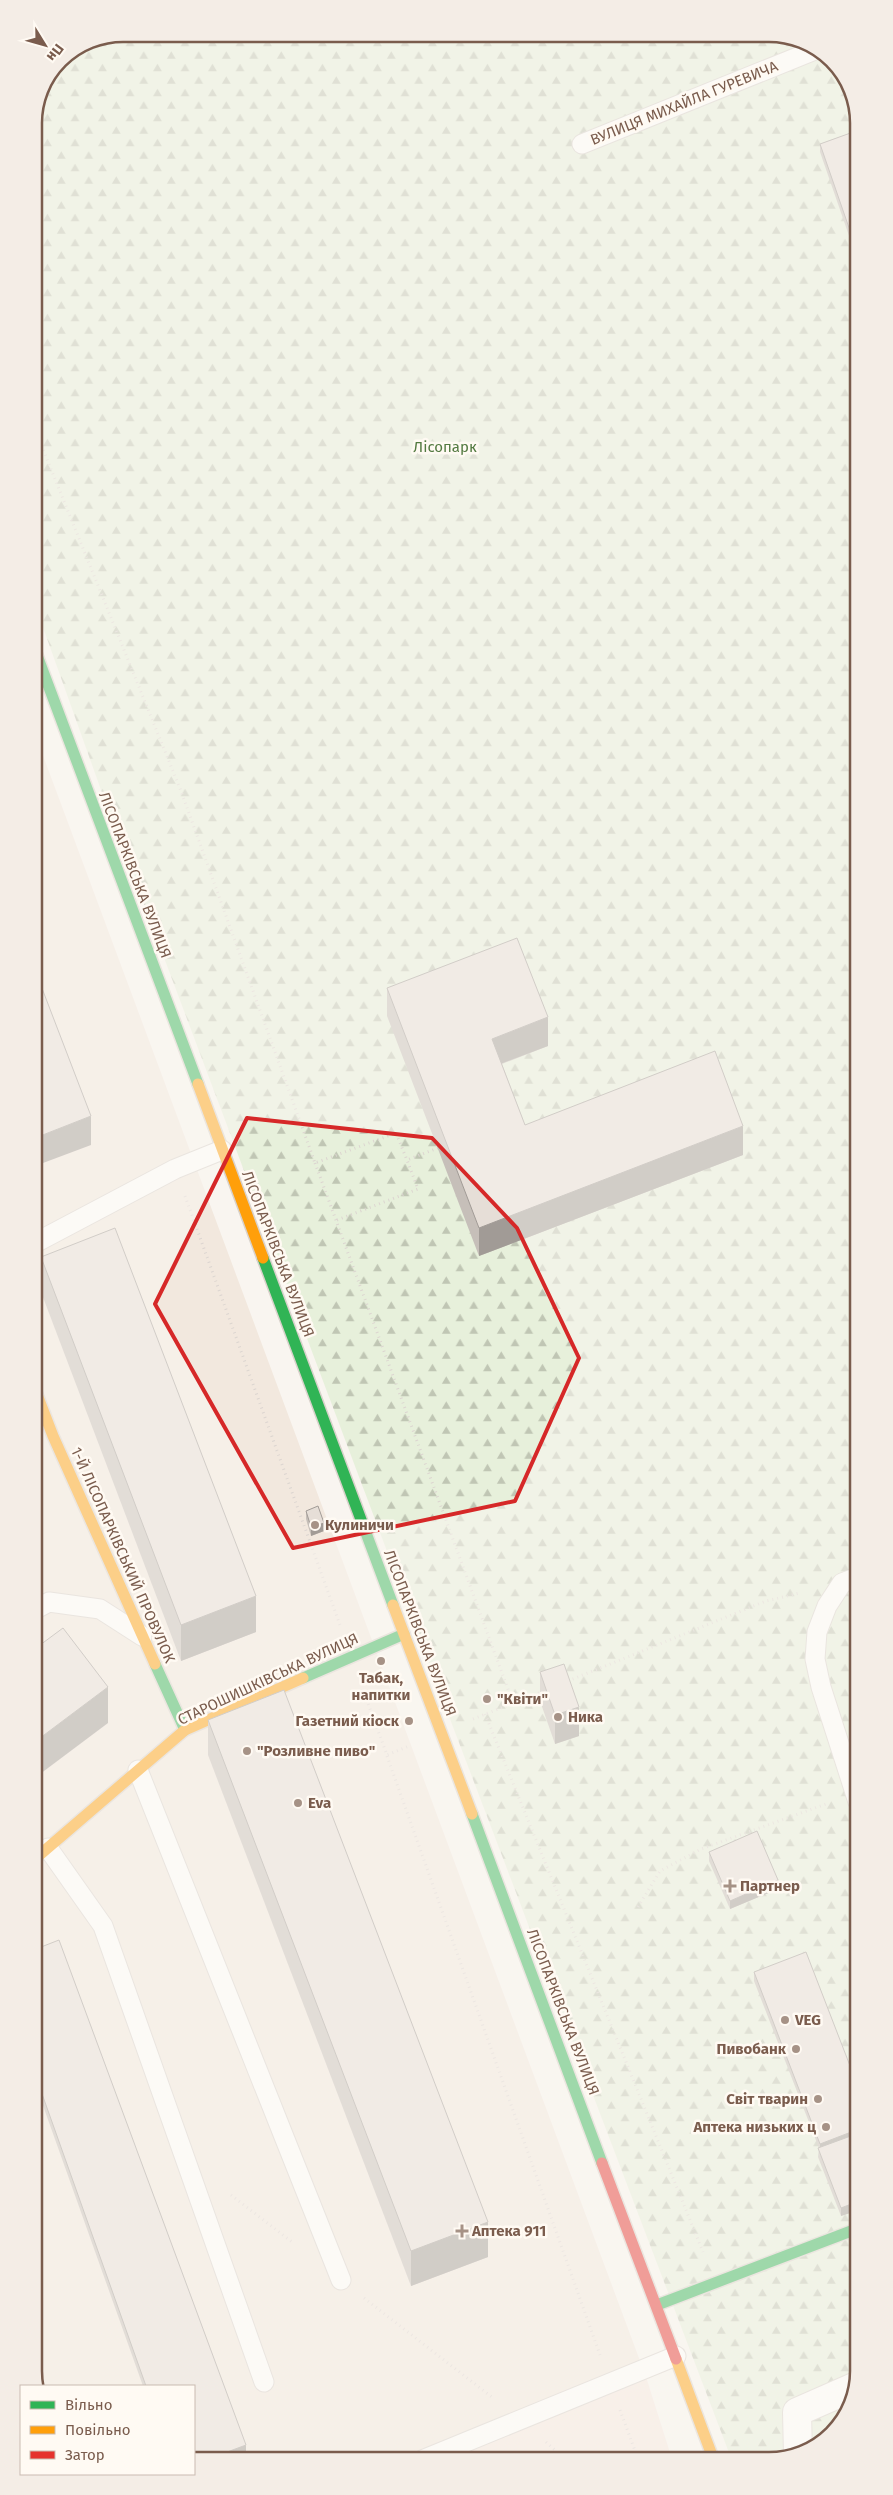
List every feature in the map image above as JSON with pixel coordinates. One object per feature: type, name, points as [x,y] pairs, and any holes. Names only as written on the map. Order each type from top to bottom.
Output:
[{"type":"street","name":"ЛІСОПАРКІВСЬКА ВУЛИЦЯ","points":[[43,671],[711,2452]]},
{"type":"street","name":"1-Й ЛІСОПАРКІВСЬКИЙ ПРОВУЛОК","points":[[44,1439],[144,1637],[185,1730]]},
{"type":"street","name":"СТАРОШИШКІВСЬКА ВУЛИЦЯ","points":[[42,1853],[185,1730],[404,1634]]},
{"type":"street","points":[[657,2305],[850,2231]]},
{"type":"street","points":[[798,2447],[797,2412],[848,2391]]},
{"type":"lane","name":"ВУЛИЦЯ МИХАЙЛА ГУРЕВИЧА","points":[[582,144],[809,52]]},
{"type":"lane","points":[[43,1239],[175,1169],[222,1150]]},
{"type":"lane","points":[[850,1580],[827,1606],[817,1632],[815,1659],[821,1687],[850,1776]]},
{"type":"lane","points":[[42,1606],[49,1602],[100,1609],[144,1637]]},
{"type":"lane","points":[[138,1770],[341,2280]]},
{"type":"lane","points":[[42,1853],[103,1926],[264,2382]]},
{"type":"lane","points":[[441,2452],[676,2356]]},
{"type":"path","points":[[43,449],[181,791],[513,1703]]},
{"type":"path","points":[[315,1163],[396,1133],[418,1188],[337,1220]]},
{"type":"path","points":[[407,1160],[438,1148]]},
{"type":"path","points":[[175,1169],[387,1755],[635,2452]]},
{"type":"path","points":[[559,1685],[766,1601],[850,1580]]},
{"type":"path","points":[[387,1755],[550,1689]]},
{"type":"path","points":[[485,1714],[715,2283]]},
{"type":"path","points":[[638,1907],[660,1871],[701,1849],[850,1800]]},
{"type":"path","points":[[185,2160],[294,2244]]},
{"type":"path","points":[[341,2280],[520,2419],[557,2452]]},
{"type":"highlighted area","points":[[247,1118],[432,1138],[517,1228],[579,1358],[515,1501],[293,1548],[155,1304]]},
{"type":"shaded area","points":[[43,755],[646,2377],[454,2452],[195,2452],[195,2385],[44,2385],[42,2372]]},
{"type":"shaded area","points":[[646,2377],[670,2452],[454,2452]]},
{"type":"green space","name":"Лісопарк","points":[[123,42],[775,43],[791,45],[801,49],[823,63],[837,78],[848,102],[850,113],[850,2382],[846,2398],[834,2421],[815,2439],[801,2446],[780,2452],[729,2452],[450,1719],[101,790],[43,627],[43,118],[45,102],[49,92],[63,70],[70,70],[70,63],[78,56],[108,44]]},
{"type":"building","points":[[850,133],[850,231],[820,144]]},
{"type":"building","points":[[517,938],[548,1017],[492,1039],[525,1125],[715,1051],[743,1126],[479,1228],[387,988]]},
{"type":"building","points":[[43,990],[91,1116],[43,1135]]},
{"type":"building","points":[[115,1228],[256,1596],[181,1625],[42,1261],[42,1256]]},
{"type":"building","points":[[318,1506],[324,1523],[311,1527],[306,1511]]},
{"type":"building","points":[[63,1628],[108,1687],[42,1736],[42,1643]]},
{"type":"building","points":[[564,1664],[579,1707],[555,1715],[540,1672]]},
{"type":"building","points":[[284,1690],[488,2222],[411,2251],[208,1720]]},
{"type":"building","points":[[757,1831],[778,1880],[730,1901],[709,1852]]},
{"type":"building","points":[[59,1940],[246,2445],[227,2452],[195,2452],[195,2385],[146,2385],[42,2094],[42,1947]]},
{"type":"building","points":[[806,1952],[850,2066],[850,2132],[820,2144],[754,1972]]},
{"type":"building","points":[[850,2136],[850,2204],[841,2208],[818,2148]]},
{"type":"traffic: fast","points":[[43,671],[198,1084]]},
{"type":"traffic: fast","points":[[263,1258],[393,1605]]},
{"type":"traffic: fast","points":[[303,1678],[404,1634]]},
{"type":"traffic: fast","points":[[155,1664],[185,1730]]},
{"type":"traffic: fast","points":[[472,1814],[602,2163]]},
{"type":"traffic: fast","points":[[657,2305],[850,2231]]},
{"type":"traffic: slow","points":[[198,1084],[263,1258]]},
{"type":"traffic: slow","points":[[42,1409],[155,1664]]},
{"type":"traffic: slow","points":[[393,1605],[472,1814]]},
{"type":"traffic: slow","points":[[42,1853],[185,1730],[303,1678]]},
{"type":"traffic: slow","points":[[676,2359],[711,2452]]},
{"type":"traffic: jam","points":[[602,2163],[676,2359]]},
{"type":"place","name":"Кулиничи","points":[[315,1525]]},
{"type":"place","name":"Табак, напитки","points":[[381,1661]]},
{"type":"place","name":"\"Квіти\"","points":[[487,1699]]},
{"type":"place","name":"Ника","points":[[558,1717]]},
{"type":"place","name":"Газетний кіоск","points":[[409,1721]]},
{"type":"place","name":"\"Розливне пиво\"","points":[[247,1751]]},
{"type":"place","name":"Eva","points":[[298,1803]]},
{"type":"place","name":"Партнер","points":[[730,1886]]},
{"type":"place","name":"VEG","points":[[785,2020]]},
{"type":"place","name":"Пивобанк","points":[[796,2049]]},
{"type":"place","name":"Світ тварин","points":[[818,2099]]},
{"type":"place","name":"Аптека низьких ц","points":[[826,2127]]},
{"type":"place","name":"Аптека 911","points":[[462,2231]]}]
